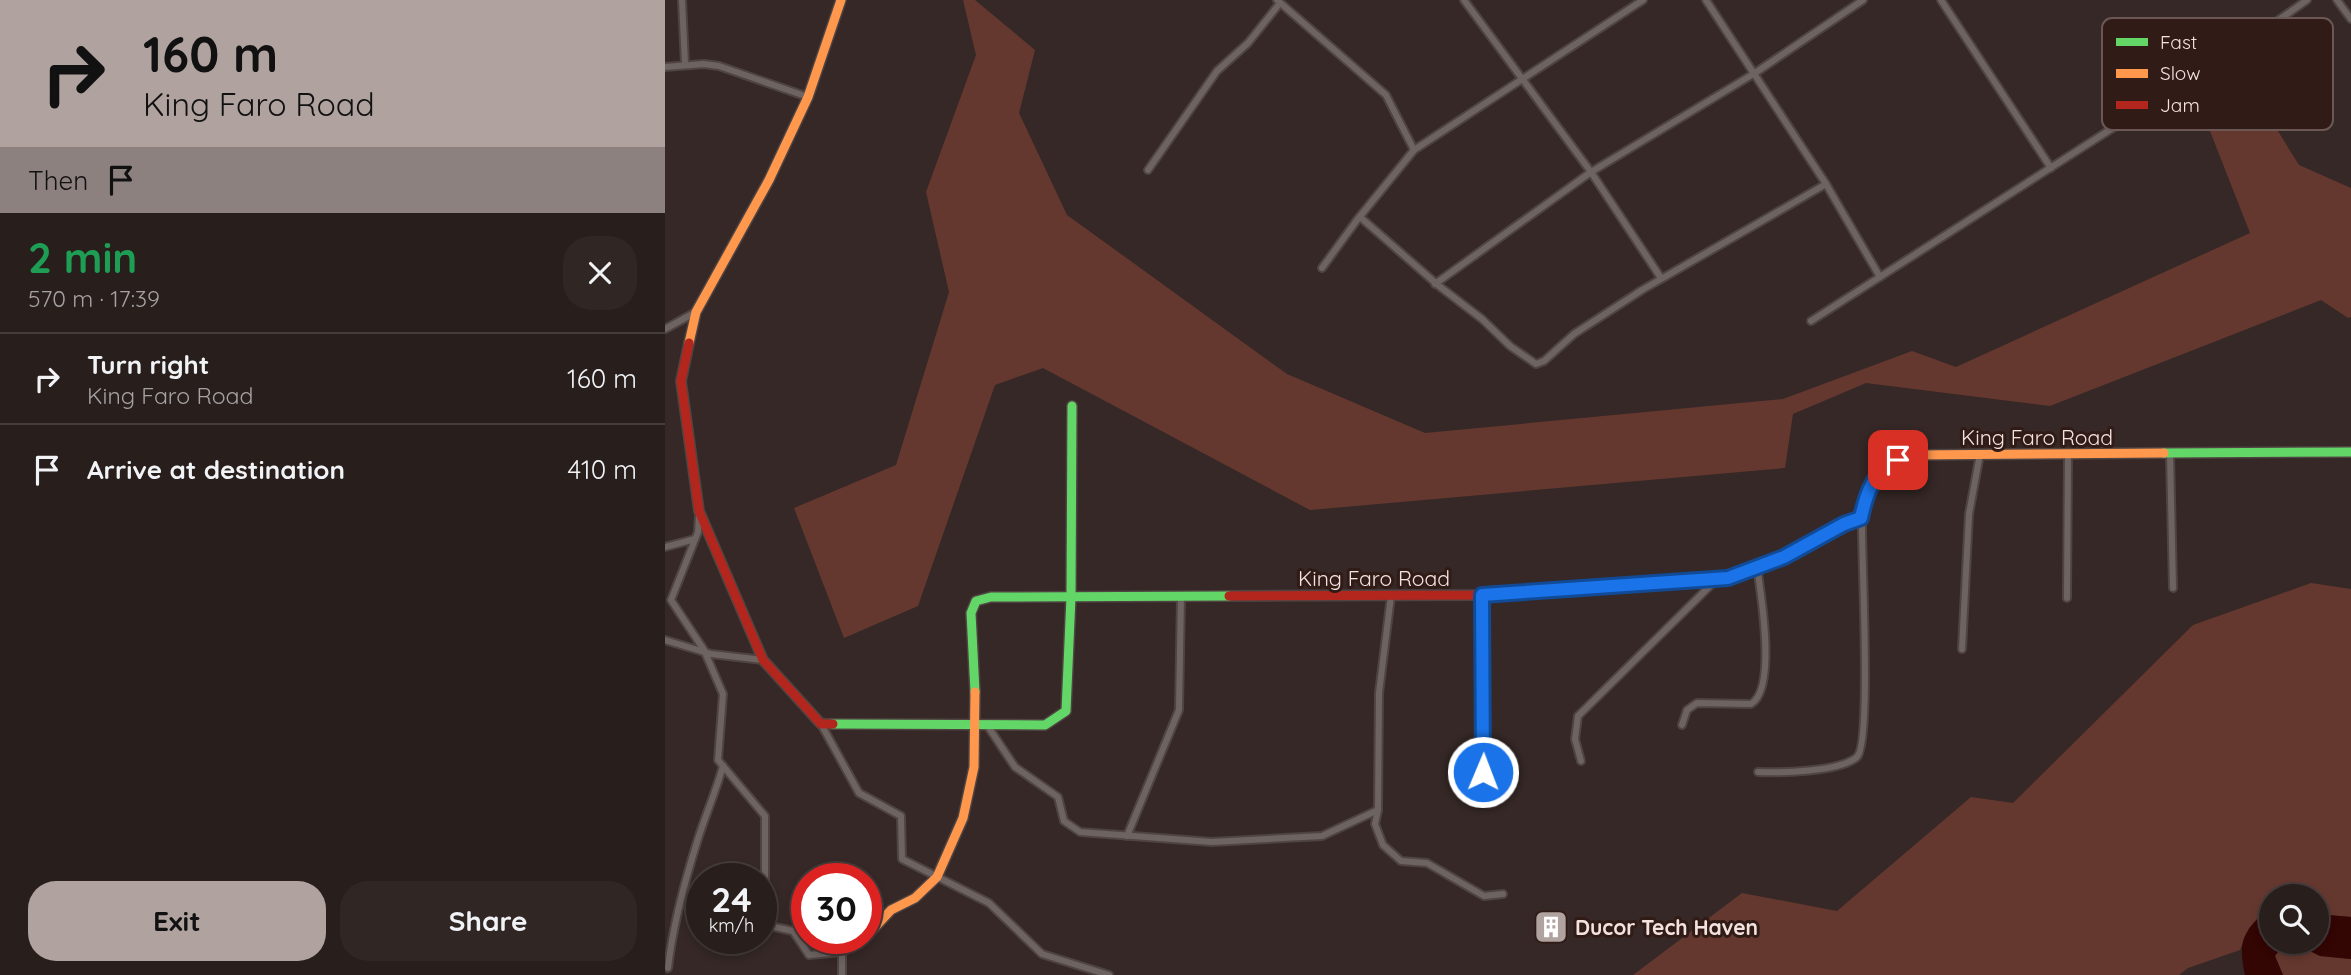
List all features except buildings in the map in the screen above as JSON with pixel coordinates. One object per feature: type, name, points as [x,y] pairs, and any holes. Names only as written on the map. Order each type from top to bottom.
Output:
[{"type":"street","points":[[682,0],[685,64]]},
{"type":"street","points":[[841,0],[808,97],[769,180],[696,312],[681,381],[699,511],[763,660],[821,724],[859,793],[901,816],[902,859],[989,903],[1042,954],[1109,975]]},
{"type":"street","points":[[1464,0],[1591,172],[1661,278]]},
{"type":"street","points":[[1322,268],[1414,150],[1643,0]]},
{"type":"street","points":[[1706,0],[1826,184],[1880,277]]},
{"type":"street","points":[[1435,284],[1591,172],[1755,73],[1863,0]]},
{"type":"street","points":[[1941,0],[2051,167]]},
{"type":"street","points":[[2282,18],[2307,0]]},
{"type":"street","points":[[2337,0],[2351,19]]},
{"type":"street","points":[[1148,170],[1217,71],[1248,43],[1279,2],[1386,95],[1414,150]]},
{"type":"street","points":[[665,67],[685,64],[719,66],[808,97]]},
{"type":"street","points":[[1811,321],[2109,130]]},
{"type":"street","points":[[1360,217],[1435,284],[1482,318],[1510,346],[1536,364],[1544,361],[1574,334],[1661,278],[1826,184]]},
{"type":"street","points":[[665,329],[696,312]]},
{"type":"street","points":[[821,724],[1045,725],[1066,711],[1071,597],[1072,406]]},
{"type":"street","name":"King Faro Road","points":[[882,920],[891,910],[915,898],[937,877],[963,818],[974,767],[971,613],[976,601],[991,597],[1482,595],[1728,578],[1784,557],[1844,524],[1861,518],[1871,486],[1884,466],[1912,455],[2351,452]]},
{"type":"street","points":[[1962,649],[1969,514],[1980,454]]},
{"type":"street","points":[[2169,454],[2173,588]]},
{"type":"street","points":[[2067,598],[2068,455]]},
{"type":"street","points":[[699,511],[695,539],[671,600],[704,650],[723,694],[718,760],[765,816],[765,863]]},
{"type":"street","points":[[1758,772],[1800,773],[1856,758],[1862,749],[1865,691],[1861,518]]},
{"type":"street","points":[[665,547],[695,539]]},
{"type":"street","points":[[1682,725],[1687,710],[1697,703],[1751,704],[1758,700],[1763,689],[1766,622],[1757,567]]},
{"type":"street","points":[[1581,761],[1574,739],[1578,716],[1717,579]]},
{"type":"street","points":[[1482,595],[1483,797]]},
{"type":"street","points":[[1127,836],[1179,710],[1181,596]]},
{"type":"street","points":[[1391,596],[1379,693],[1378,810],[1375,824],[1383,845],[1401,861],[1427,863],[1484,896],[1503,894]]},
{"type":"street","points":[[665,640],[711,654],[763,660]]},
{"type":"street","points":[[986,725],[1015,767],[1058,797],[1064,821],[1080,832],[1212,842],[1322,836],[1378,810]]},
{"type":"street","points":[[668,968],[698,838],[716,793],[723,766]]},
{"type":"street","points":[[842,954],[842,975]]},
{"type":"shaded area","points":[[963,0],[975,0],[1035,50],[1019,113],[1067,215],[1287,374],[1425,433],[1783,399],[1912,351],[1956,367],[2250,233],[2210,130],[2277,130],[2299,165],[2351,188],[2351,317],[2348,318],[2321,300],[2050,406],[1866,383],[1793,414],[1785,468],[1310,510],[1043,368],[995,385],[918,606],[844,638],[794,508],[896,465],[949,292],[926,192],[976,55]]},
{"type":"shaded area","points":[[2311,583],[2351,589],[2351,917],[2329,915],[2329,884],[2259,884],[2259,917],[2249,928],[2240,950],[2188,968],[2179,975],[1633,975],[1742,893],[1837,911],[1971,797],[2013,803],[2193,625]]},
{"type":"shaded area","points":[[2329,915],[2351,917],[2351,959],[2316,954],[2329,954]]},
{"type":"shaded area","points":[[2259,918],[2259,954],[2276,954],[2283,975],[2245,975],[2242,946]]},
{"type":"shaded area","points":[[2316,954],[2351,959],[2351,975],[2283,975],[2275,956]]},
{"type":"traffic: fast","points":[[833,724],[1045,725],[1066,711],[1071,597],[1072,406]]},
{"type":"traffic: fast","points":[[2164,453],[2351,452]]},
{"type":"traffic: fast","points":[[975,692],[971,613],[976,601],[991,597],[1229,596]]},
{"type":"traffic: slow","points":[[689,343],[696,312],[769,180],[808,97],[841,0]]},
{"type":"traffic: slow","points":[[1687,581],[1728,578],[1784,557],[1844,524],[1862,518],[1871,486],[1884,466],[1912,455],[2164,453]]},
{"type":"traffic: slow","points":[[882,920],[891,910],[915,898],[937,877],[963,818],[974,767],[975,692]]},
{"type":"traffic: jam","points":[[689,343],[681,381],[699,511],[763,660],[821,724],[833,724]]},
{"type":"traffic: jam","points":[[1229,596],[1482,595],[1687,581]]},
{"type":"place","name":"Ducor Tech Haven","points":[[1551,927]]},
{"type":"route","points":[[1483,772],[1482,595],[1728,578],[1784,557],[1844,524],[1861,518],[1871,486],[1884,466],[1898,460]]}]
